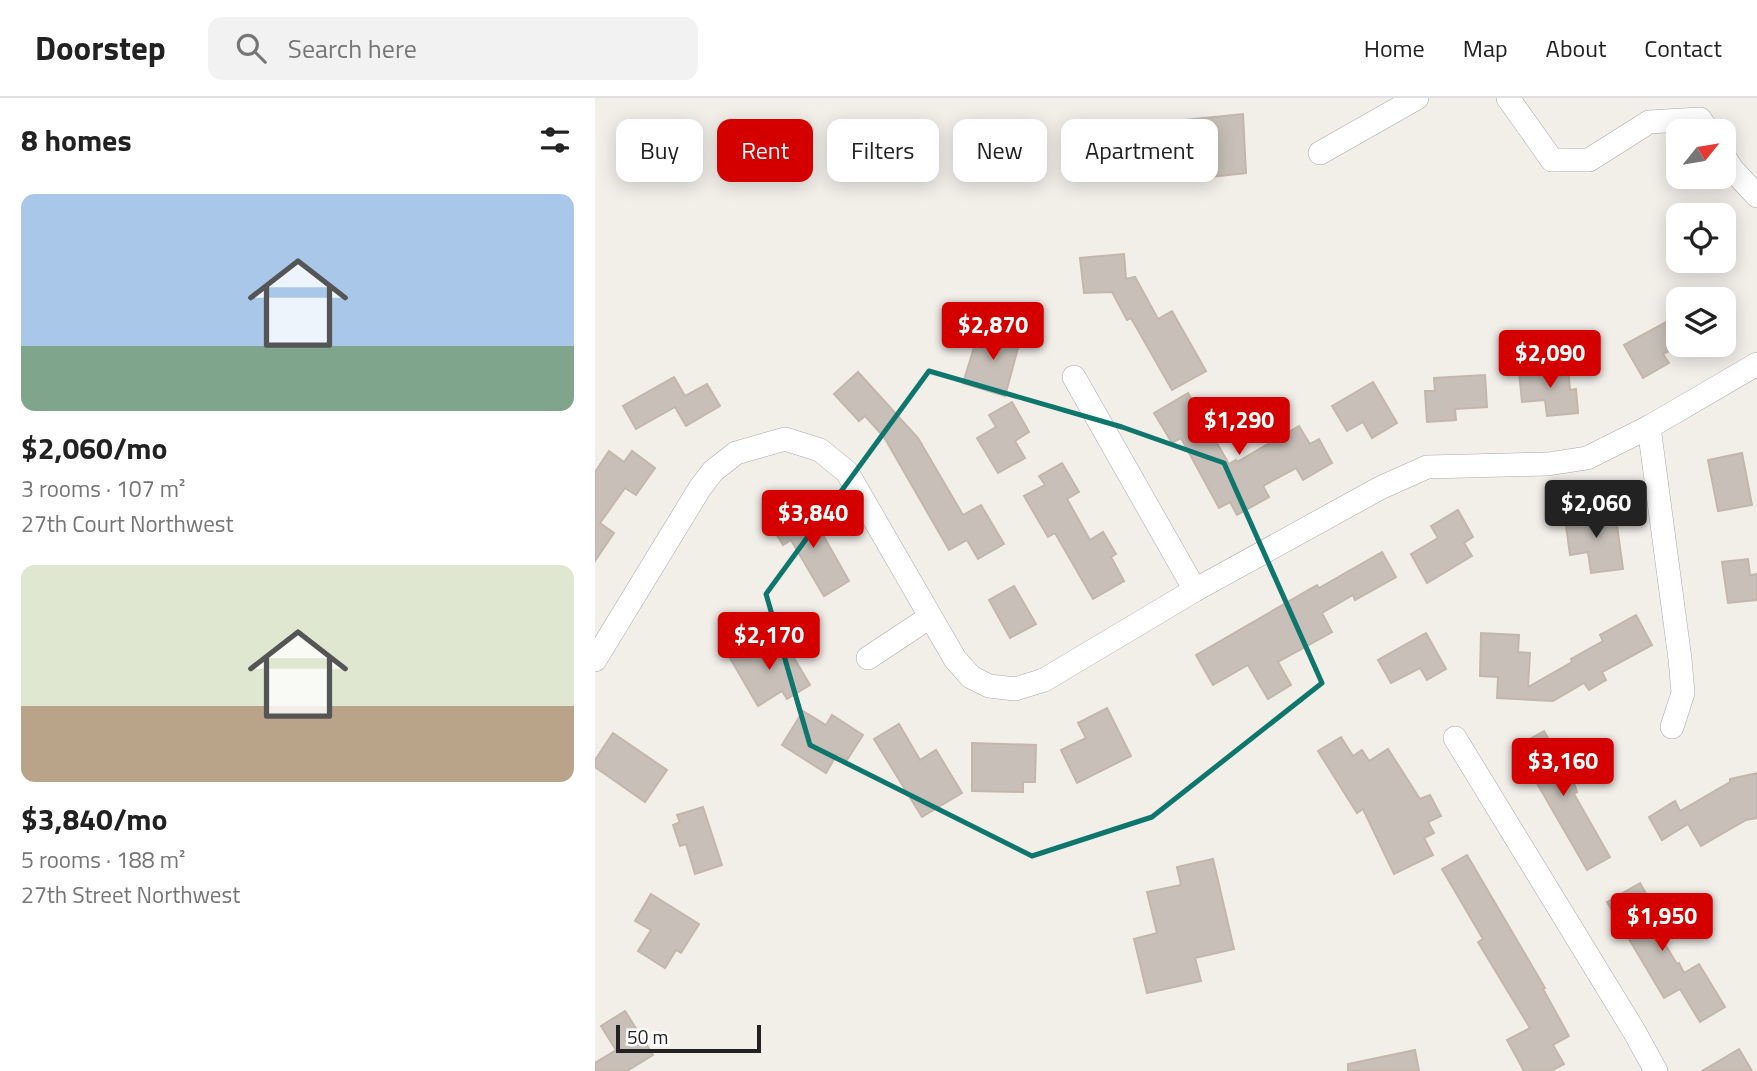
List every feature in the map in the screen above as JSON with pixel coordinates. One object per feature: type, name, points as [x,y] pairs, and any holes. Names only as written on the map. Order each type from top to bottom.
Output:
[{"type":"street","points":[[1319,153],[1417,98]]},
{"type":"street","points":[[1508,98],[1552,160],[1589,160],[1649,122],[1666,121]]},
{"type":"street","points":[[1736,173],[1757,196]]},
{"type":"street","points":[[595,660],[713,471],[736,453],[785,439],[820,450],[847,472],[955,659],[971,677],[989,687],[1015,689],[1044,680],[1195,590],[1380,488],[1427,467],[1548,464],[1587,458],[1649,427],[1757,364]]},
{"type":"street","points":[[1073,377],[1195,590]]},
{"type":"street","points":[[1649,427],[1683,693],[1672,727]]},
{"type":"street","points":[[868,658],[930,617]]},
{"type":"street","points":[[1455,738],[1656,1071]]},
{"type":"highlighted area","points":[[929,371],[1122,427],[1224,463],[1322,683],[1152,817],[1032,856],[810,745],[766,594]]},
{"type":"building","points":[[1243,114],[1246,173],[1218,176],[1218,119],[1195,119]]},
{"type":"building","points":[[1124,254],[1126,279],[1135,277],[1158,319],[1172,311],[1206,371],[1172,390],[1131,318],[1127,320],[1112,292],[1084,293],[1080,258]]},
{"type":"building","points":[[1666,322],[1666,352],[1663,354],[1669,363],[1643,378],[1624,345]]},
{"type":"building","points":[[993,329],[1021,337],[1005,396],[963,383],[977,338],[988,342]]},
{"type":"building","points":[[1568,367],[1570,390],[1576,389],[1578,413],[1547,416],[1545,400],[1522,402],[1519,372]]},
{"type":"building","points":[[858,372],[918,438],[963,515],[981,505],[1004,544],[978,559],[967,540],[949,550],[884,437],[865,416],[859,421],[834,394]]},
{"type":"building","points":[[1485,375],[1487,407],[1455,409],[1456,420],[1427,422],[1425,391],[1435,391],[1434,378]]},
{"type":"building","points":[[674,377],[685,396],[707,384],[720,406],[686,426],[675,407],[636,429],[623,406]]},
{"type":"building","points":[[1373,382],[1397,423],[1372,438],[1363,422],[1347,431],[1332,406]]},
{"type":"building","points":[[1188,393],[1229,464],[1299,426],[1310,444],[1319,439],[1332,463],[1303,480],[1296,468],[1263,486],[1269,497],[1237,515],[1230,502],[1219,508],[1181,438],[1172,443],[1154,413]]},
{"type":"building","points":[[1012,402],[1029,432],[1015,441],[1025,458],[998,473],[977,438],[996,427],[989,415]]},
{"type":"building","points":[[609,451],[624,462],[632,451],[655,468],[636,495],[625,488],[600,523],[614,533],[595,561],[595,472]]},
{"type":"building","points":[[1742,453],[1752,505],[1718,511],[1708,460]]},
{"type":"building","points":[[1062,463],[1079,492],[1067,499],[1090,540],[1103,532],[1116,554],[1111,557],[1124,581],[1093,599],[1055,533],[1048,537],[1024,496],[1045,485],[1039,476]]},
{"type":"building","points":[[807,507],[849,581],[824,596],[791,540],[783,545],[772,527]]},
{"type":"building","points":[[1458,510],[1473,537],[1464,543],[1472,556],[1427,583],[1411,554],[1438,538],[1431,526]]},
{"type":"building","points":[[1615,511],[1623,569],[1591,573],[1588,552],[1570,555],[1565,518]]},
{"type":"building","points":[[1382,552],[1396,577],[1355,600],[1353,595],[1322,613],[1332,632],[1278,662],[1291,685],[1268,699],[1248,665],[1213,685],[1196,655],[1317,585],[1319,588]]},
{"type":"building","points":[[1748,559],[1750,575],[1757,574],[1757,600],[1728,603],[1722,562]]},
{"type":"building","points":[[1014,586],[1036,624],[1010,638],[989,600]]},
{"type":"building","points":[[1636,615],[1652,645],[1602,672],[1606,680],[1589,690],[1584,683],[1553,701],[1497,698],[1498,677],[1480,676],[1481,633],[1519,635],[1518,652],[1530,653],[1528,687],[1572,662],[1571,659],[1603,641],[1600,635]]},
{"type":"building","points":[[1426,633],[1446,669],[1427,680],[1420,668],[1391,683],[1378,660]]},
{"type":"building","points":[[765,637],[780,660],[791,653],[810,685],[787,699],[782,691],[758,706],[730,658]]},
{"type":"building","points":[[1107,708],[1131,756],[1077,783],[1061,750],[1086,738],[1078,723]]},
{"type":"building","points":[[803,711],[826,725],[832,715],[863,735],[847,760],[837,754],[826,773],[782,745]]},
{"type":"building","points":[[899,724],[920,760],[936,750],[962,793],[922,817],[874,739]]},
{"type":"building","points":[[1544,731],[1574,783],[1577,792],[1574,794],[1610,857],[1587,870],[1516,747]]},
{"type":"building","points":[[613,733],[667,770],[645,802],[595,767],[595,760]]},
{"type":"building","points":[[1341,737],[1353,756],[1362,750],[1369,761],[1388,749],[1420,799],[1430,795],[1441,816],[1428,822],[1434,833],[1424,838],[1433,855],[1394,874],[1363,809],[1357,813],[1318,751]]},
{"type":"building","points":[[972,743],[1036,745],[1035,782],[1023,782],[1023,792],[972,791]]},
{"type":"building","points":[[1757,773],[1757,818],[1746,820],[1701,846],[1688,824],[1662,840],[1649,817],[1675,801],[1680,811],[1730,782],[1730,779]]},
{"type":"building","points":[[703,807],[722,865],[695,874],[686,844],[680,846],[673,825],[680,822],[677,815]]},
{"type":"building","points":[[1467,855],[1545,988],[1543,989],[1569,1036],[1553,1045],[1564,1064],[1551,1071],[1524,1071],[1507,1040],[1530,1028],[1478,942],[1483,939],[1442,869]]},
{"type":"building","points":[[1213,859],[1234,949],[1195,958],[1201,981],[1147,993],[1134,939],[1157,933],[1147,892],[1181,885],[1177,867]]},
{"type":"building","points":[[1640,883],[1665,927],[1657,931],[1677,964],[1679,963],[1684,973],[1699,964],[1725,1007],[1700,1022],[1680,989],[1664,998],[1607,902]]},
{"type":"building","points":[[651,894],[699,924],[681,953],[676,950],[665,968],[638,951],[651,930],[635,921]]},
{"type":"building","points":[[625,1011],[653,1055],[627,1071],[595,1071],[595,1063],[616,1050],[601,1026]]},
{"type":"building","points":[[1739,1049],[1752,1071],[1702,1071]]},
{"type":"building","points":[[1415,1050],[1419,1071],[1348,1071],[1348,1064]]}]
